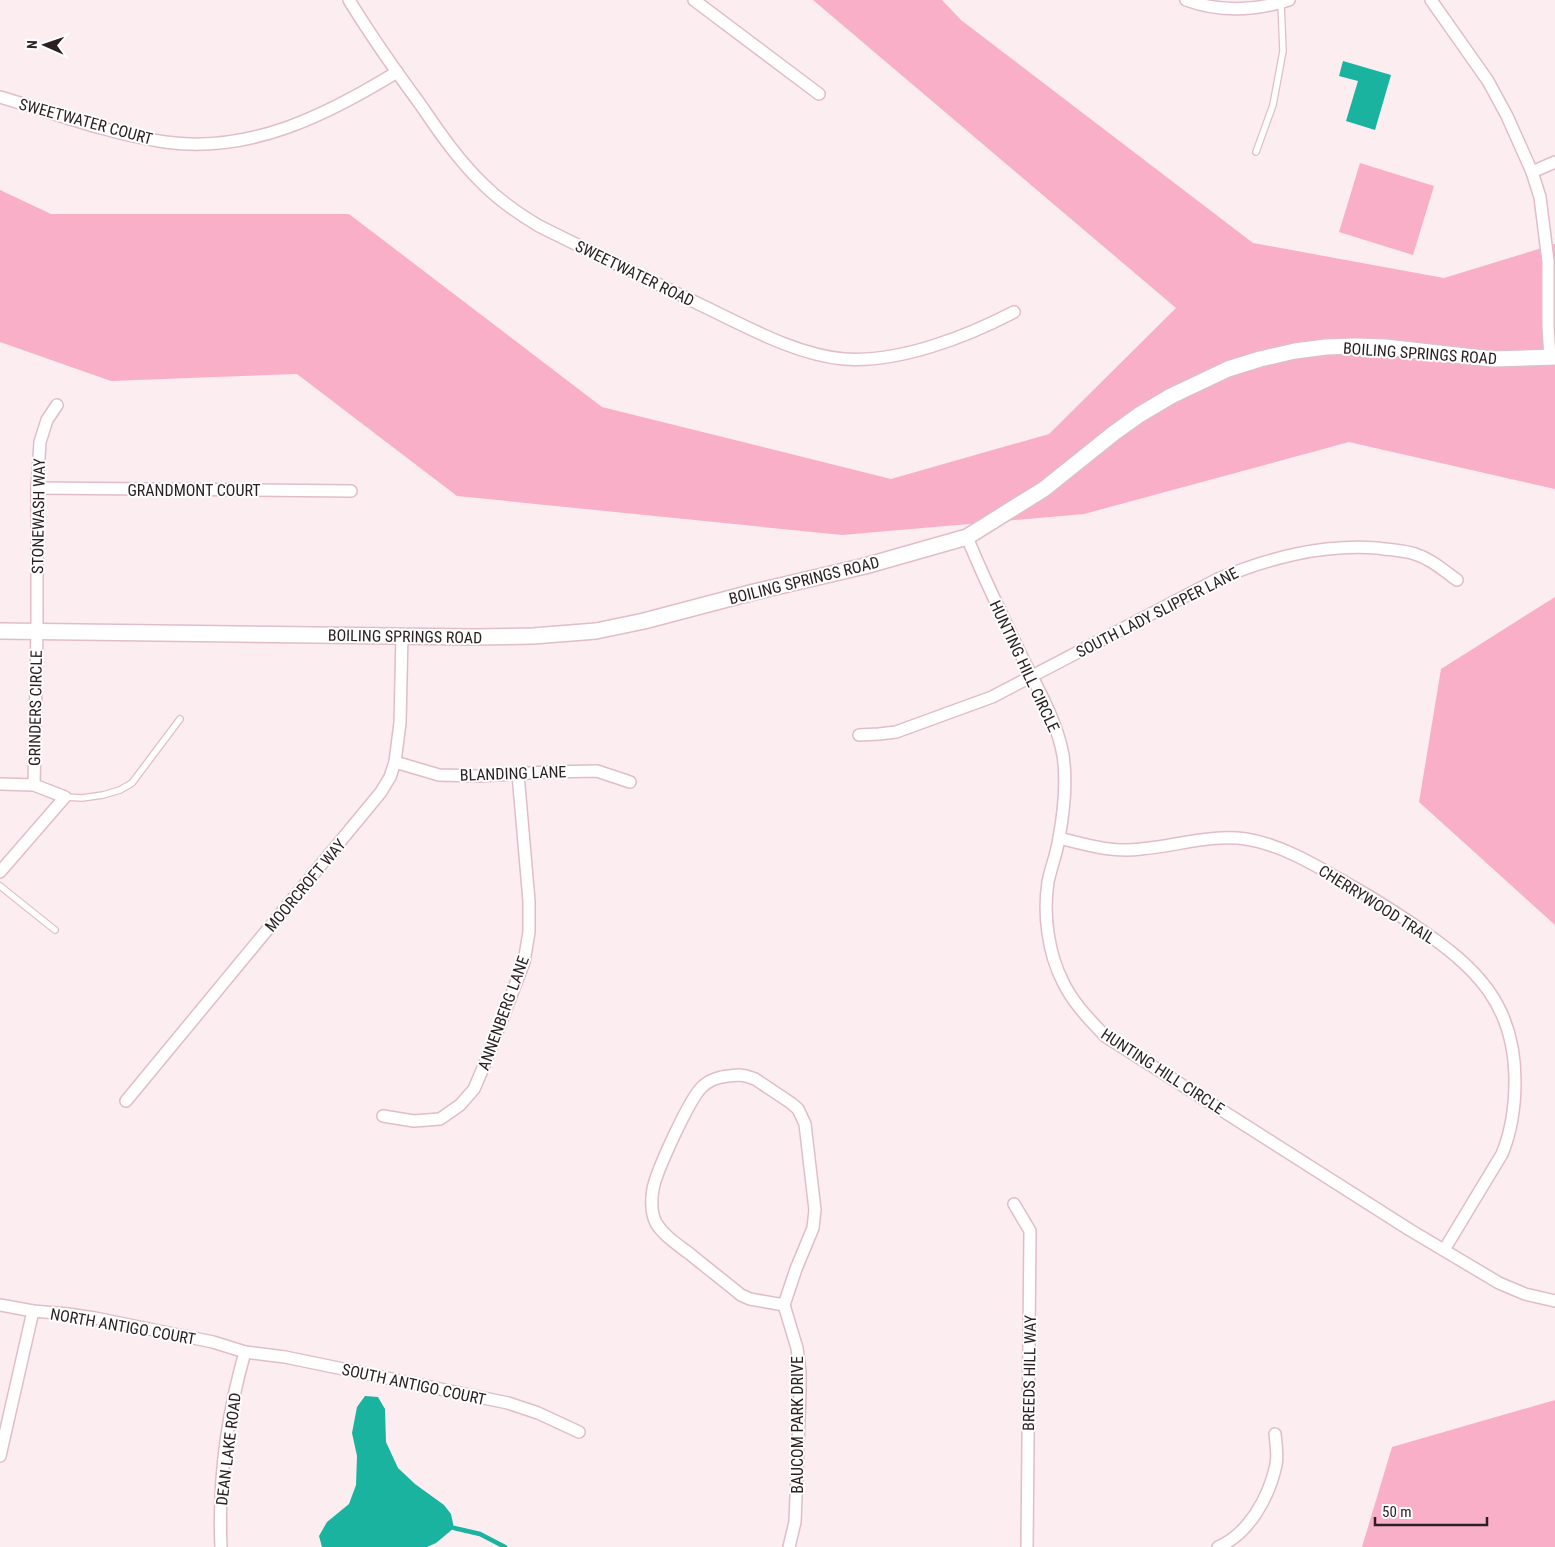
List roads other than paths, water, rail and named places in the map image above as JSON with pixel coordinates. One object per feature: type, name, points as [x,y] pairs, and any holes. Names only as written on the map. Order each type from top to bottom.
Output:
[{"type":"street","name":"SWEETWATER ROAD","points":[[349,0],[397,72],[469,169],[516,212],[539,226],[734,321],[796,348],[818,355],[846,359],[898,355],[924,349],[993,323],[1014,312]]},
{"type":"street","points":[[694,0],[819,94]]},
{"type":"street","points":[[1186,0],[1204,5],[1233,9],[1260,8],[1285,1]]},
{"type":"street","points":[[1431,0],[1488,81],[1507,116],[1532,172],[1540,197],[1548,261],[1548,326],[1552,358]]},
{"type":"street","name":"SWEETWATER COURT","points":[[0,97],[132,136],[167,142],[206,144],[244,140],[285,129],[324,112],[397,72]]},
{"type":"street","points":[[1532,172],[1555,162]]},
{"type":"street","name":"BOILING SPRINGS ROAD","points":[[0,631],[533,636],[596,631],[644,621],[754,592],[865,566],[967,537],[1044,489],[1114,433],[1163,400],[1228,369],[1260,359],[1295,351],[1356,346],[1385,347],[1492,359],[1552,358]]},
{"type":"street","name":"STONEWASH WAY","points":[[37,631],[37,488],[40,442],[47,420],[56,405]]},
{"type":"street","name":"GRANDMONT COURT","points":[[37,488],[351,491]]},
{"type":"street","name":"HUNTING HILL CIRCLE","points":[[967,537],[984,579],[1053,722],[1062,755],[1065,788],[1059,838],[1048,883],[1047,912],[1049,937],[1055,964],[1063,983],[1084,1014],[1105,1036],[1410,1230],[1512,1290],[1555,1301]]},
{"type":"street","name":"SOUTH LADY SLIPPER LANE","points":[[859,735],[896,732],[992,697],[1218,579],[1252,565],[1287,555],[1340,548],[1398,550],[1415,554],[1432,562],[1457,580]]},
{"type":"street","name":"GRINDERS CIRCLE","points":[[34,785],[37,631]]},
{"type":"street","name":"MOORCROFT WAY","points":[[126,1101],[381,792],[390,777],[395,762],[400,723],[402,636]]},
{"type":"street","name":"BLANDING LANE","points":[[395,762],[439,775],[478,776],[547,772],[597,772],[630,782]]},
{"type":"street","name":"ANNENBERG LANE","points":[[383,1116],[414,1121],[440,1118],[460,1105],[474,1089],[486,1061],[524,962],[529,932],[529,901],[518,774]]},
{"type":"street","name":"GRINDERS CIRCLE","points":[[0,784],[34,785],[65,797]]},
{"type":"street","points":[[0,872],[65,797]]},
{"type":"street","name":"CHERRYWOOD TRAIL","points":[[1059,838],[1104,849],[1120,850],[1140,850],[1213,839],[1234,838],[1266,844],[1315,866],[1377,900],[1440,943],[1474,972],[1495,1000],[1510,1033],[1515,1070],[1513,1115],[1502,1154],[1444,1250]]},
{"type":"street","points":[[738,1075],[755,1079],[792,1103],[798,1109],[805,1124],[815,1210],[813,1228],[784,1305],[750,1299],[741,1295],[667,1236],[659,1227],[653,1215],[651,1204],[654,1182],[693,1098],[704,1085],[721,1077],[738,1075]]},
{"type":"street","name":"BREEDS HILL WAY","points":[[1014,1204],[1030,1232],[1027,1547]]},
{"type":"street","name":"NORTH ANTIGO COURT","points":[[0,1304],[33,1311],[96,1318],[213,1342],[245,1352]]},
{"type":"street","name":"BAUCOM PARK DRIVE","points":[[784,1305],[797,1348],[800,1385],[796,1522],[789,1547]]},
{"type":"street","points":[[0,1456],[33,1311]]},
{"type":"street","name":"SOUTH ANTIGO COURT","points":[[245,1352],[285,1357],[508,1403],[538,1413],[579,1432]]},
{"type":"street","name":"DEAN LAKE ROAD","points":[[221,1547],[220,1500],[223,1469],[235,1387],[245,1352]]},
{"type":"street","points":[[1218,1547],[1245,1529],[1264,1501],[1276,1464],[1275,1434]]},
{"type":"lane","points":[[1256,152],[1273,105],[1283,51],[1285,1]]},
{"type":"lane","points":[[65,797],[82,798],[103,794],[120,790],[132,783],[180,719]]},
{"type":"lane","points":[[0,886],[55,930]]},
{"type":"waterway","points":[[454,1528],[480,1534],[505,1547]]}]
